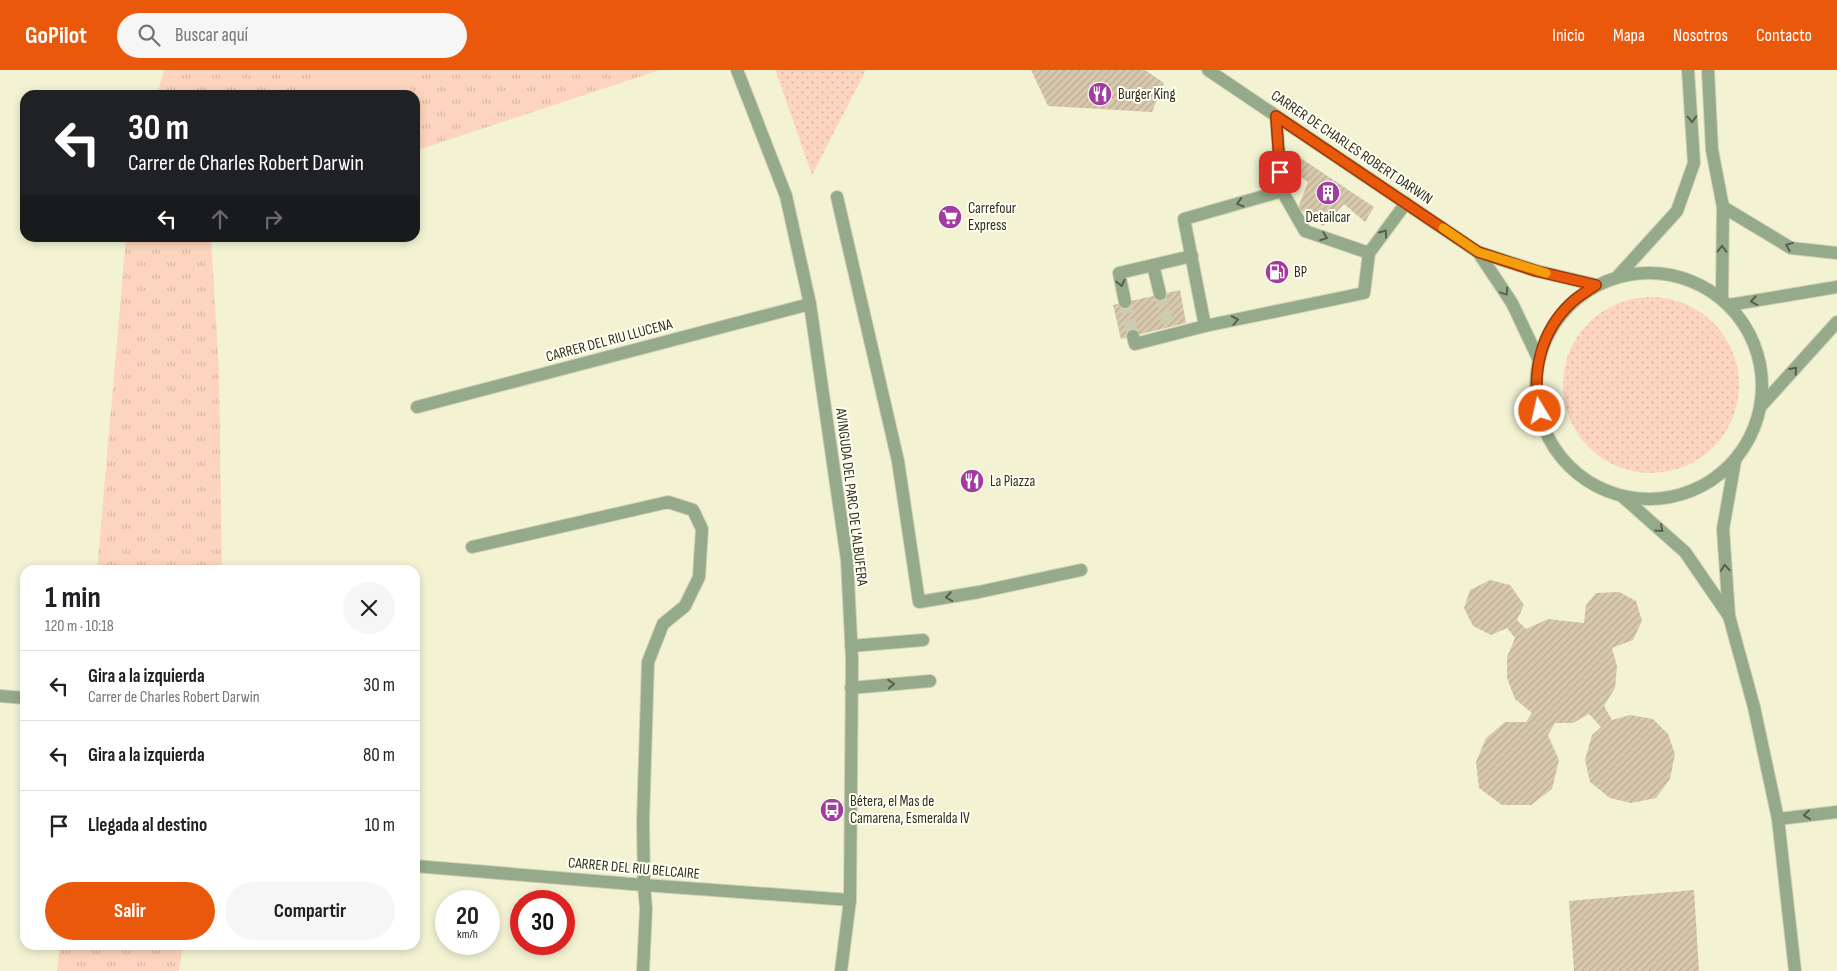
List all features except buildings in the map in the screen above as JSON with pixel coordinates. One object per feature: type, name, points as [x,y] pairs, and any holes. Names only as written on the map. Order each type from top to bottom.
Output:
[{"type":"street","name":"AVINGUDA DEL PARC DE L'ALBUFERA","points":[[737,70],[786,196],[810,304],[846,560],[852,688],[850,900],[841,971]]},
{"type":"street","name":"CARRER DE CHARLES ROBERT DARWIN","points":[[1208,70],[1478,252],[1536,271],[1596,285]]},
{"type":"street","points":[[1618,276],[1677,211],[1694,163],[1688,70]]},
{"type":"street","points":[[1708,70],[1712,150],[1723,207],[1725,302]]},
{"type":"street","points":[[1710,90],[1716,70]]},
{"type":"street","points":[[1276,116],[1282,191],[1305,231],[1368,253]]},
{"type":"street","points":[[1205,326],[1184,219],[1282,191]]},
{"type":"street","points":[[837,197],[898,461],[919,602],[979,592],[1081,570]]},
{"type":"street","points":[[1133,336],[1135,344],[1169,332],[1364,293],[1368,253],[1406,203]]},
{"type":"street","points":[[1723,207],[1791,248],[1837,253]]},
{"type":"street","name":"CARRER DE CHARLES ROBERT DARWIN","points":[[1478,252],[1512,303],[1538,358]]},
{"type":"street","points":[[1125,302],[1120,273],[1192,256]]},
{"type":"street","points":[[1153,265],[1160,294]]},
{"type":"street","points":[[1655,272],[1690,280],[1725,302],[1751,334],[1762,369],[1761,406],[1752,435],[1735,461],[1712,481],[1684,494],[1654,500],[1623,497],[1590,483],[1562,460],[1544,429],[1536,394],[1538,358],[1551,328],[1570,303],[1596,285],[1618,276],[1655,272]]},
{"type":"street","points":[[1725,302],[1837,287]]},
{"type":"street","name":"CARRER DEL RIU LLUCENA","points":[[417,407],[810,304]]},
{"type":"street","points":[[1761,406],[1837,322]]},
{"type":"street","points":[[1735,461],[1723,529],[1729,616],[1754,707],[1778,819],[1795,971]]},
{"type":"street","points":[[1623,497],[1685,552],[1729,616]]},
{"type":"street","points":[[472,547],[668,502],[693,510],[702,529],[699,577],[685,606],[663,624],[648,662],[643,822],[646,909],[643,971]]},
{"type":"street","points":[[851,646],[923,640]]},
{"type":"street","points":[[852,688],[930,681]]},
{"type":"street","points":[[0,696],[20,698]]},
{"type":"street","points":[[1778,819],[1837,812]]},
{"type":"street","name":"CARRER DEL RIU BELCAIRE","points":[[420,866],[850,900]]},
{"type":"green space","points":[[164,70],[660,70],[420,149],[420,90],[158,90]]},
{"type":"green space","points":[[343,70],[406,70],[412,90],[317,90],[314,81]]},
{"type":"green space","points":[[775,70],[866,70],[812,175],[776,72]]},
{"type":"green space","points":[[126,242],[211,242],[219,372],[222,565],[97,565]]},
{"type":"green space","points":[[1642,297],[1660,297],[1693,307],[1719,329],[1729,343],[1735,359],[1739,385],[1735,411],[1729,427],[1707,453],[1693,463],[1677,469],[1660,473],[1642,473],[1609,463],[1583,441],[1573,427],[1567,411],[1563,394],[1563,376],[1573,343],[1595,317],[1609,307],[1625,301]]},
{"type":"green space","points":[[59,950],[182,950],[179,971],[57,971]]},
{"type":"tunnel","points":[[1160,294],[1169,328]]},
{"type":"tunnel","points":[[1125,302],[1133,336]]},
{"type":"slow traffic","points":[[1443,228],[1478,252],[1546,273]]},
{"type":"place","name":"Burger King","points":[[1100,94]]},
{"type":"place","name":"Detailcar","points":[[1328,193]]},
{"type":"place","name":"Carrefour Express","points":[[950,217]]},
{"type":"place","name":"BP","points":[[1277,272]]},
{"type":"place","name":"La Piazza","points":[[972,481]]},
{"type":"place","name":"Bétera, el Mas de Camarena, Esmeralda IV","points":[[832,810]]},
{"type":"route","points":[[1280,172],[1276,116],[1478,252],[1536,271],[1596,285],[1570,303],[1551,328],[1538,358],[1536,394],[1540,411]]}]
